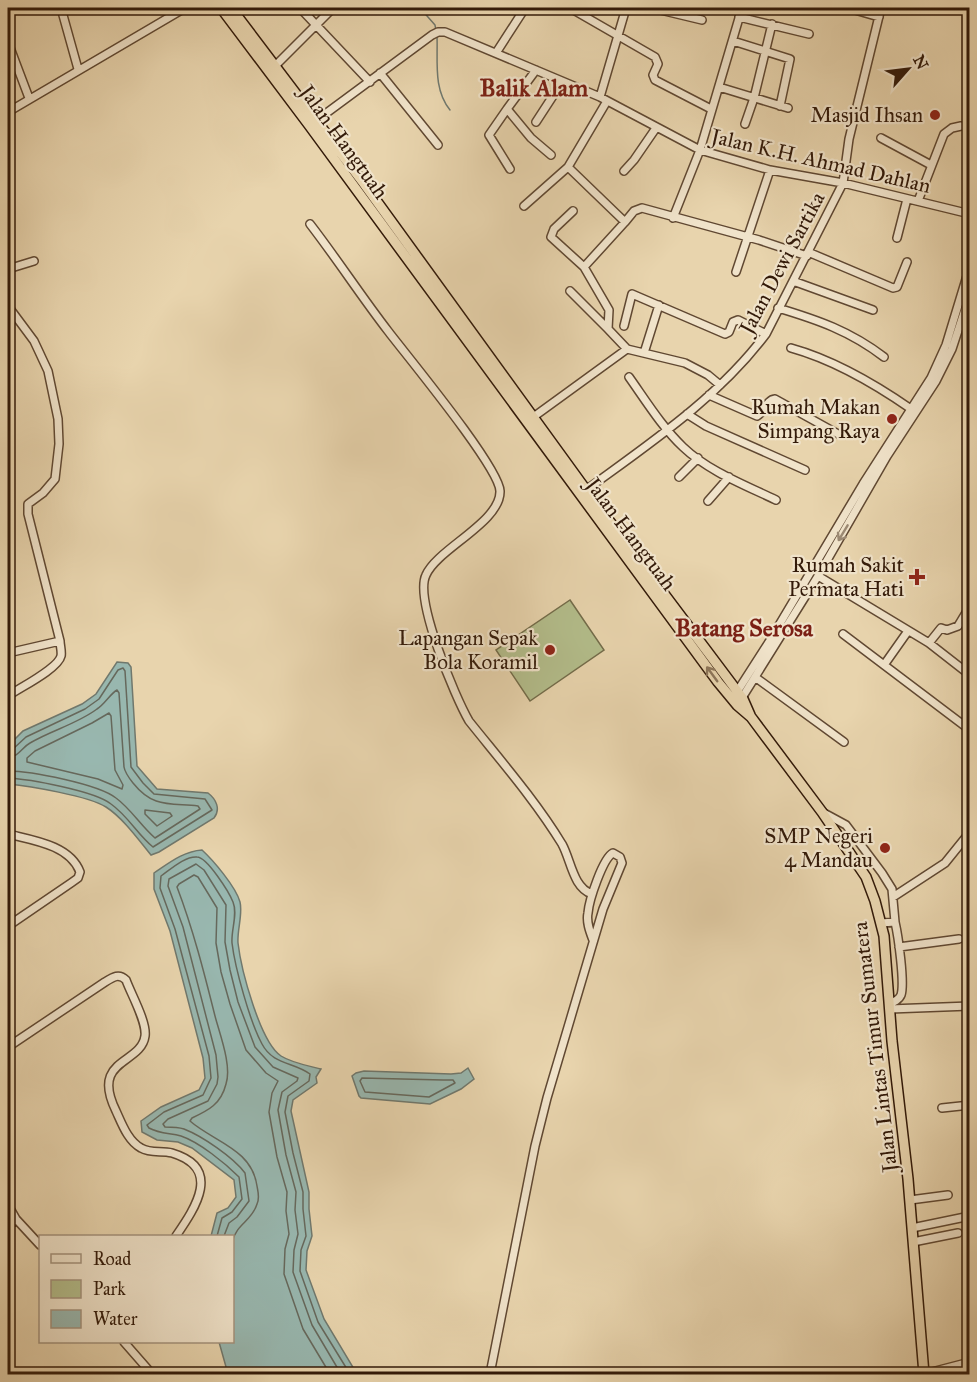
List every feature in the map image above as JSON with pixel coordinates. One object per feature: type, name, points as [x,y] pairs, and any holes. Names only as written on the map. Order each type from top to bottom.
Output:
[{"type":"highway","name":"Jalan Hangtuah","points":[[221,8],[346,167],[586,490],[627,552]]},
{"type":"highway","name":"Jalan Hangtuah","points":[[231,8],[317,120],[346,167],[627,552],[751,717]]},
{"type":"highway","name":"Jalan Lintas Timur Sumatera","points":[[751,717],[822,812],[866,877],[881,923],[910,1200],[924,1374]]},
{"type":"street","points":[[60,8],[78,69]]},
{"type":"street","points":[[8,112],[172,11],[184,8]]},
{"type":"street","points":[[300,8],[370,82]]},
{"type":"street","points":[[275,66],[333,8]]},
{"type":"street","points":[[496,53],[525,8]]},
{"type":"street","points":[[570,8],[655,57],[658,64],[653,75],[655,80],[711,108]]},
{"type":"street","points":[[600,97],[627,8]]},
{"type":"street","points":[[652,8],[702,20]]},
{"type":"street","points":[[673,218],[700,150],[742,8]]},
{"type":"street","points":[[848,8],[879,17]]},
{"type":"street","name":"Jalan Dewi Sartika","points":[[586,490],[668,430],[709,395],[752,353],[766,334],[843,183],[849,139],[881,8]]},
{"type":"street","points":[[740,17],[809,34]]},
{"type":"street","points":[[745,124],[754,98],[772,24]]},
{"type":"street","name":"Jalan K.H. Ahmad Dahlan","points":[[317,120],[435,34],[445,32],[622,107],[656,128],[700,150],[770,170],[843,183],[969,214]]},
{"type":"street","points":[[719,87],[784,107],[791,61],[788,58],[733,41]]},
{"type":"street","points":[[9,45],[29,98]]},
{"type":"street","points":[[510,169],[489,135],[536,70]]},
{"type":"street","points":[[380,73],[438,145]]},
{"type":"street","points":[[536,122],[562,82]]},
{"type":"street","points":[[524,206],[568,167],[608,101]]},
{"type":"street","points":[[507,109],[531,138],[552,155]]},
{"type":"street","points":[[918,201],[944,134],[952,128],[962,126]]},
{"type":"street","points":[[624,171],[656,128]]},
{"type":"street","points":[[881,138],[931,165]]},
{"type":"street","points":[[568,167],[625,222]]},
{"type":"street","points":[[736,272],[770,170]]},
{"type":"street","points":[[897,238],[907,199]]},
{"type":"street","points":[[584,267],[634,211],[640,208],[807,254],[893,288],[897,286],[907,262]]},
{"type":"street","points":[[573,211],[554,229],[551,237],[584,267],[609,309],[608,329]]},
{"type":"street","points":[[310,224],[388,332],[438,395],[481,455],[499,486],[500,494],[493,509],[427,571],[423,583],[427,611],[450,681],[462,709],[552,829],[571,862],[579,886],[592,894]]},
{"type":"street","points":[[8,269],[34,261]]},
{"type":"street","points":[[737,699],[755,677],[863,484],[931,378],[952,336],[969,266]]},
{"type":"street","points":[[793,281],[873,310]]},
{"type":"street","points":[[570,291],[627,349],[685,363],[708,375],[720,385]]},
{"type":"street","points":[[624,326],[631,294],[725,334],[728,333],[734,321],[738,320],[766,334]]},
{"type":"street","points":[[737,699],[798,599],[818,576],[887,456],[936,381],[969,294]]},
{"type":"street","points":[[644,353],[659,305]]},
{"type":"street","points":[[8,306],[34,341],[48,370],[58,419],[59,444],[55,479],[43,494],[28,504],[28,514],[60,641],[61,655],[58,661],[47,670],[8,696]]},
{"type":"street","points":[[778,308],[819,320],[862,340],[884,357]]},
{"type":"street","points":[[791,348],[814,355],[874,384],[911,409]]},
{"type":"street","points":[[532,418],[627,349]]},
{"type":"street","points":[[629,377],[684,449],[729,477],[776,500]]},
{"type":"street","points":[[709,395],[757,416],[763,412],[770,400],[775,399],[840,435]]},
{"type":"street","points":[[687,414],[706,426],[805,470]]},
{"type":"street","points":[[679,477],[698,458]]},
{"type":"street","points":[[708,501],[729,477]]},
{"type":"street","points":[[818,576],[929,643],[969,675]]},
{"type":"street","points":[[929,643],[941,628],[947,630],[957,627],[969,606]]},
{"type":"street","points":[[884,665],[908,631]]},
{"type":"street","points":[[843,634],[969,730]]},
{"type":"street","points":[[8,653],[60,641]]},
{"type":"street","points":[[755,677],[844,742]]},
{"type":"street","points":[[822,812],[846,825],[892,889],[902,993],[890,1006]]},
{"type":"street","points":[[8,834],[60,850],[74,861],[80,872],[78,878],[71,884],[8,926]]},
{"type":"street","points":[[893,897],[945,863],[966,837]]},
{"type":"street","points":[[490,1374],[537,1138],[593,940],[622,863],[617,854],[609,854],[607,857],[592,894],[587,915],[593,940]]},
{"type":"street","points":[[881,923],[895,922]]},
{"type":"street","points":[[899,947],[959,939]]},
{"type":"street","points":[[8,1047],[105,982],[116,976],[122,976],[126,980],[146,1034],[139,1050],[114,1069],[108,1090],[115,1110],[132,1142],[155,1153],[168,1152],[185,1157],[196,1167],[202,1177],[198,1198],[177,1235]]},
{"type":"street","points":[[890,1006],[969,1006]]},
{"type":"street","points":[[942,1108],[969,1105]]},
{"type":"street","points":[[910,1200],[948,1195]]},
{"type":"street","points":[[8,1205],[16,1220],[39,1244]]},
{"type":"street","points":[[912,1228],[969,1216]]},
{"type":"street","points":[[8,1226],[16,1220]]},
{"type":"street","points":[[913,1242],[958,1233]]},
{"type":"street","points":[[126,1343],[152,1374]]},
{"type":"street","points":[[924,1374],[969,1362]]},
{"type":"green space","name":"Lapangan Sepak Bola Koramil","points":[[570,600],[604,650],[530,701],[496,650]]},
{"type":"water","points":[[117,662],[128,663],[131,667],[137,766],[157,789],[208,793],[215,801],[217,808],[214,818],[151,855],[124,823],[98,803],[73,795],[8,784],[9,745],[23,731],[82,704],[96,694]]},
{"type":"water","points":[[202,850],[218,867],[238,896],[241,912],[238,938],[240,955],[247,986],[266,1036],[281,1056],[321,1069],[316,1077],[317,1083],[293,1100],[291,1111],[309,1192],[312,1236],[307,1251],[306,1270],[324,1319],[357,1374],[228,1374],[219,1343],[234,1343],[234,1235],[211,1235],[217,1213],[228,1208],[236,1197],[234,1180],[192,1148],[178,1142],[157,1140],[142,1132],[141,1121],[161,1107],[199,1090],[205,1078],[203,1058],[170,931],[154,889],[154,873],[183,855]]},
{"type":"water","points":[[468,1068],[474,1079],[461,1089],[430,1104],[361,1098],[352,1076],[364,1071],[451,1074],[461,1073]]},
{"type":"waterway","points":[[420,8],[435,25],[436,31]]},
{"type":"waterway","points":[[437,36],[439,84],[450,110]]},
{"type":"place","name":"Masjid Ihsan","points":[[935,115]]},
{"type":"place","name":"Rumah Makan Simpang Raya","points":[[892,419]]},
{"type":"place","name":"Rumah Sakit Permata Hati","points":[[917,577]]},
{"type":"place","name":"Lapangan Sepak Bola Koramil","points":[[550,650]]},
{"type":"place","name":"SMP Negeri 4 Mandau","points":[[885,848]]},
{"type":"district","name":"Balik Alam","points":[[534,88]]},
{"type":"district","name":"Batang Serosa","points":[[744,628]]}]
